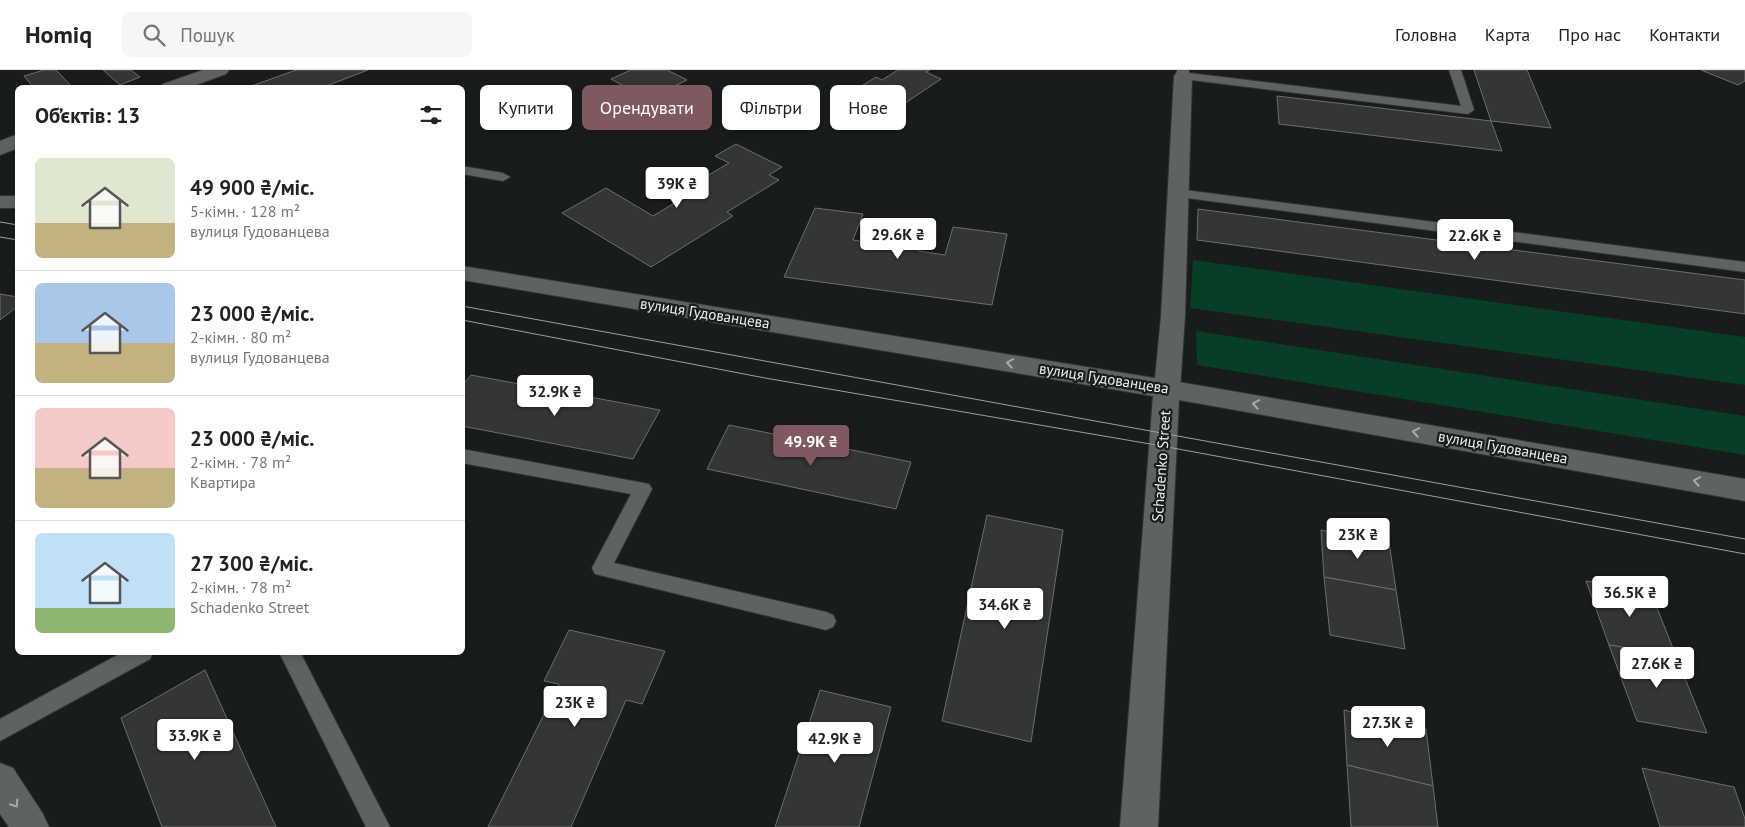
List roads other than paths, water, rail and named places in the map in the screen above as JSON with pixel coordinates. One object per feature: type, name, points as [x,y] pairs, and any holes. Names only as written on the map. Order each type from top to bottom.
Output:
[{"type":"street","points":[[178,85],[220,70]]},
{"type":"street","name":"Schadenko Street","points":[[1139,827],[1173,316],[1183,73]]},
{"type":"street","points":[[0,149],[15,142]]},
{"type":"street","points":[[0,202],[15,202]]},
{"type":"street","name":"вулиця Гудованцева","points":[[465,273],[1167,389],[1745,490]]},
{"type":"street","points":[[0,781],[30,827]]},
{"type":"lane","points":[[1183,73],[1468,110],[1455,70]]},
{"type":"lane","points":[[465,171],[503,177]]},
{"type":"lane","points":[[1177,193],[1745,267]]},
{"type":"lane","points":[[465,457],[643,489],[602,568],[826,621]]},
{"type":"lane","points":[[0,731],[138,655]]},
{"type":"lane","points":[[291,655],[378,827]]},
{"type":"tram line","points":[[0,222],[15,224]]},
{"type":"tram line","points":[[0,237],[15,240]]},
{"type":"tram line","points":[[465,307],[1745,539]]},
{"type":"tram line","points":[[465,321],[765,378],[1162,446],[1745,554]]}]
